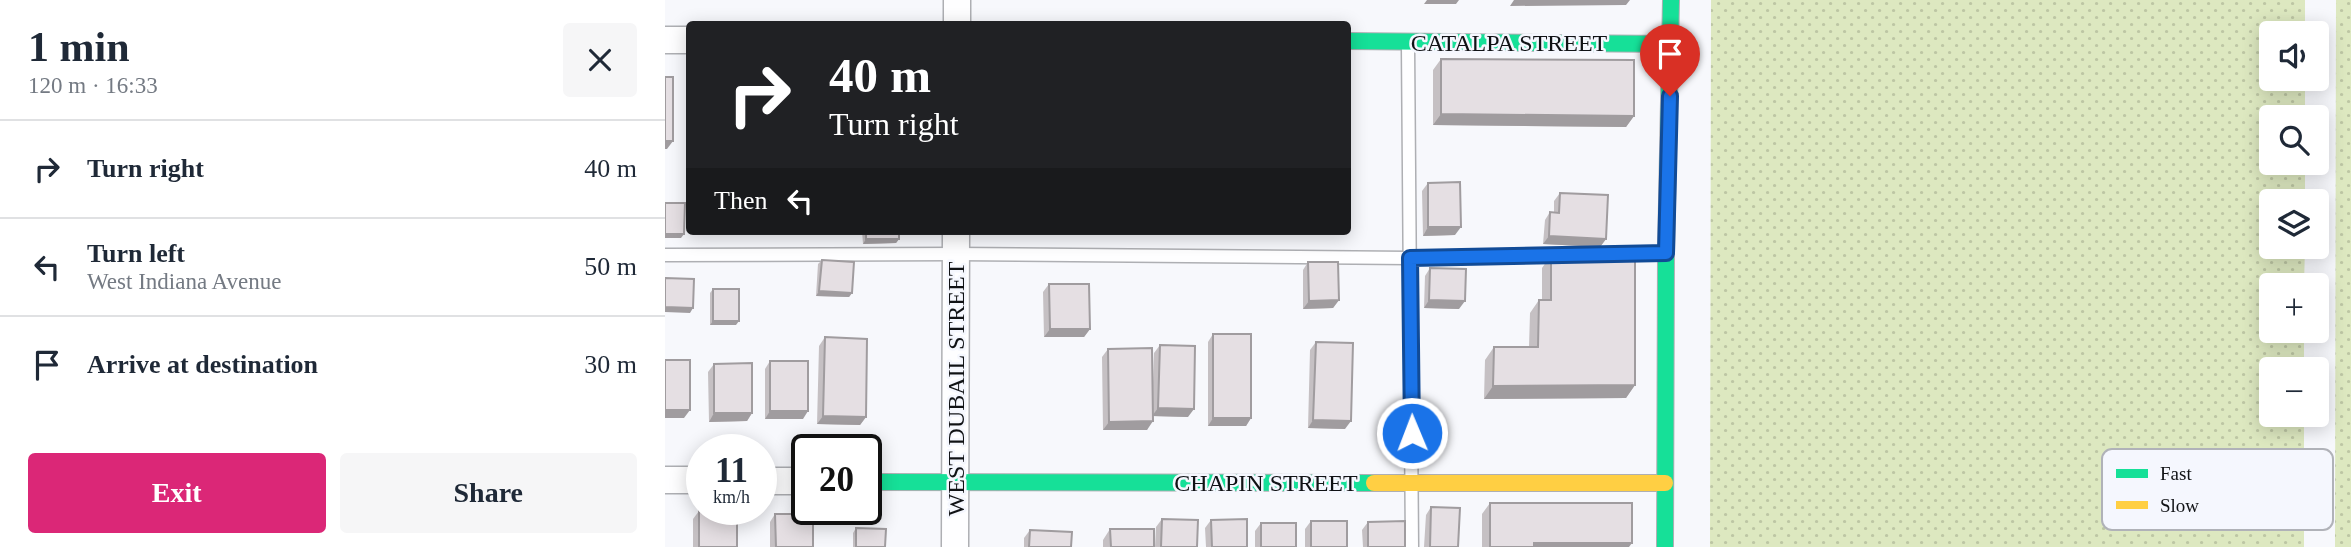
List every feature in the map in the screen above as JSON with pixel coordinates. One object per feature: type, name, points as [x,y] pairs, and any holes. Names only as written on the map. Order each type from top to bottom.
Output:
[{"type":"street","points":[[957,0],[957,21]]},
{"type":"street","points":[[1665,547],[1666,253],[1671,0]]},
{"type":"street","points":[[665,40],[686,40]]},
{"type":"street","name":"CATALPA STREET","points":[[1351,41],[1671,44]]},
{"type":"street","name":"WEST DUBAIL STREET","points":[[955,547],[956,243]]},
{"type":"street","points":[[665,480],[686,480]]},
{"type":"street","name":"CHAPIN STREET","points":[[882,482],[1665,483]]},
{"type":"lane","points":[[1408,42],[1412,547]]},
{"type":"lane","points":[[665,255],[956,243],[1410,258],[1666,253]]},
{"type":"green space","points":[[1711,0],[2305,0],[2305,21],[2259,21],[2259,91],[2305,91],[2305,105],[2259,105],[2259,175],[2305,175],[2305,189],[2259,189],[2259,259],[2305,259],[2304,273],[2259,273],[2259,343],[2304,343],[2304,357],[2259,357],[2259,427],[2304,427],[2304,449],[2102,449],[2102,530],[2304,530],[2304,547],[1710,547]]},
{"type":"green space","points":[[2336,0],[2351,0],[2351,547],[2335,547]]},
{"type":"building","points":[[1441,59],[1634,60],[1634,116],[1441,114]]},
{"type":"building","points":[[665,77],[673,77],[673,141],[665,141]]},
{"type":"building","points":[[1460,182],[1461,227],[1428,227],[1428,183]]},
{"type":"building","points":[[1560,193],[1608,195],[1606,239],[1549,236],[1550,212],[1559,213]]},
{"type":"building","points":[[665,203],[685,203],[684,234],[665,234]]},
{"type":"building","points":[[866,235],[899,235],[899,239],[866,239]]},
{"type":"building","points":[[1551,255],[1635,255],[1635,385],[1493,386],[1494,347],[1538,347],[1539,300],[1551,300]]},
{"type":"building","points":[[822,260],[854,262],[852,293],[819,291]]},
{"type":"building","points":[[1308,262],[1338,262],[1339,300],[1309,301]]},
{"type":"building","points":[[1430,268],[1466,269],[1465,301],[1429,300]]},
{"type":"building","points":[[665,278],[694,279],[693,308],[665,307]]},
{"type":"building","points":[[1049,284],[1089,284],[1090,329],[1050,329]]},
{"type":"building","points":[[713,289],[739,289],[739,321],[713,321]]},
{"type":"building","points":[[1213,334],[1251,334],[1251,418],[1213,418]]},
{"type":"building","points":[[825,337],[867,339],[866,417],[823,416]]},
{"type":"building","points":[[1316,342],[1353,343],[1351,421],[1313,420]]},
{"type":"building","points":[[1160,345],[1195,346],[1194,409],[1158,408]]},
{"type":"building","points":[[1152,348],[1153,421],[1109,422],[1108,349]]},
{"type":"building","points":[[665,360],[690,360],[690,410],[665,410]]},
{"type":"building","points":[[770,361],[808,361],[808,411],[770,411]]},
{"type":"building","points":[[752,363],[752,413],[714,413],[714,364]]},
{"type":"building","points":[[1490,503],[1632,503],[1632,543],[1534,543],[1534,547],[1490,547]]},
{"type":"building","points":[[1431,507],[1460,508],[1458,547],[1430,547]]},
{"type":"building","points":[[777,514],[791,514],[791,525],[813,525],[813,547],[776,547]]},
{"type":"building","points":[[1162,519],[1198,520],[1197,547],[1161,547]]},
{"type":"building","points":[[1247,519],[1247,547],[1212,547],[1211,520]]},
{"type":"building","points":[[1311,521],[1347,521],[1347,547],[1311,547]]},
{"type":"building","points":[[1405,521],[1405,547],[1368,547],[1368,522]]},
{"type":"building","points":[[1261,523],[1296,523],[1296,547],[1261,547]]},
{"type":"building","points":[[699,525],[737,525],[737,547],[699,547]]},
{"type":"building","points":[[856,528],[886,529],[885,547],[856,547]]},
{"type":"building","points":[[1110,529],[1154,529],[1154,547],[1111,547]]},
{"type":"building","points":[[1030,530],[1072,532],[1071,547],[1029,547]]},
{"type":"traffic: fast","points":[[1665,547],[1666,253],[1671,0]]},
{"type":"traffic: fast","points":[[1351,41],[1671,44]]},
{"type":"traffic: fast","points":[[882,482],[1374,483]]},
{"type":"traffic: slow","points":[[1374,483],[1665,483]]},
{"type":"route","points":[[1412,433],[1410,258],[1666,253],[1670,96]]}]
